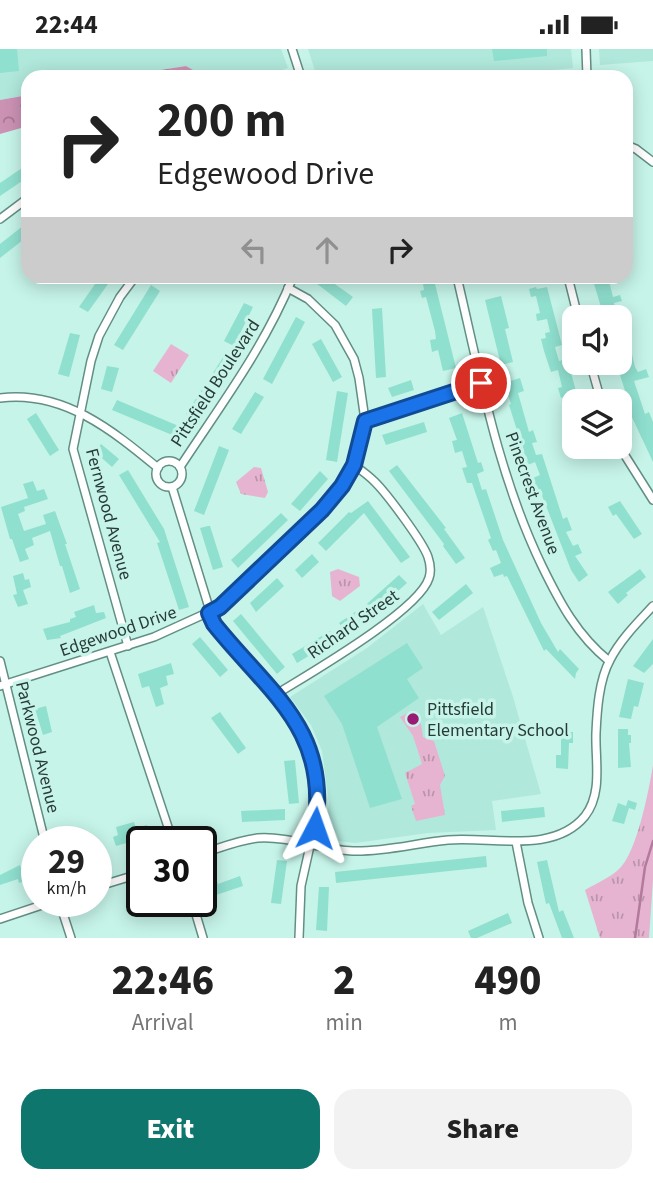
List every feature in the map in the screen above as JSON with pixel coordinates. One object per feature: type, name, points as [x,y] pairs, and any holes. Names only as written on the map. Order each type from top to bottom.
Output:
[{"type":"street","points":[[292,49],[300,70]]},
{"type":"street","points":[[586,49],[587,70]]},
{"type":"street","points":[[633,148],[653,162]]},
{"type":"street","points":[[0,219],[21,203]]},
{"type":"street","name":"Fernwood Avenue","points":[[128,646],[73,449],[99,336],[130,284]]},
{"type":"street","name":"Pittsfield Boulevard","points":[[180,467],[239,383],[290,284]]},
{"type":"street","name":"Pinecrest Avenue","points":[[459,284],[502,464],[534,549],[570,620],[609,661]]},
{"type":"street","points":[[570,284],[575,305]]},
{"type":"street","name":"Edgewood Drive","points":[[3,685],[169,632],[220,607],[322,510],[342,486],[354,465],[365,421],[359,378],[335,325],[308,299],[289,288]]},
{"type":"street","points":[[365,421],[481,383]]},
{"type":"street","points":[[0,398],[30,396],[54,401],[106,426],[158,468],[156,475],[159,482],[172,487],[214,624],[299,725],[315,765],[318,810],[301,886],[299,938]]},
{"type":"street","points":[[627,459],[653,501]]},
{"type":"street","name":"Pittsfield Boulevard","points":[[158,468],[167,461],[180,467],[181,479],[172,487]]},
{"type":"street","name":"Richard Street","points":[[275,695],[346,651],[408,605],[421,593],[429,578],[430,565],[422,546],[379,487],[354,465]]},
{"type":"street","points":[[217,849],[256,838],[271,838],[363,851],[451,840],[516,842],[564,832],[585,815],[593,803],[597,786],[596,732],[609,661],[653,606]]},
{"type":"street","points":[[110,652],[168,826]]},
{"type":"street","name":"Parkwood Avenue","points":[[0,661],[3,685],[41,826]]},
{"type":"street","points":[[516,842],[528,903],[539,938]]},
{"type":"street","points":[[0,919],[21,912]]},
{"type":"street","points":[[64,917],[71,938]]},
{"type":"street","points":[[197,917],[203,938]]},
{"type":"shaded area","points":[[0,49],[281,49],[288,68],[193,70],[186,66],[161,70],[21,70],[21,96],[0,100]]},
{"type":"shaded area","points":[[308,49],[571,49],[573,68],[551,70],[315,70]]},
{"type":"shaded area","points":[[599,49],[653,49],[653,61],[600,65]]},
{"type":"shaded area","name":"Pittsfield Elementary School","points":[[423,604],[441,635],[483,607],[541,794],[492,801],[496,830],[428,833],[355,843],[331,840],[325,837],[329,803],[322,751],[311,725],[290,697],[367,648]]},
{"type":"green space","points":[[186,66],[193,70],[161,70]]},
{"type":"green space","points":[[21,96],[21,128],[0,134],[0,100]]},
{"type":"green space","points":[[171,344],[189,355],[171,383],[153,371]]},
{"type":"green space","points":[[254,467],[261,468],[268,492],[265,498],[241,494],[236,482]]},
{"type":"green space","points":[[338,569],[359,577],[360,586],[340,601],[332,596],[330,572]]},
{"type":"green space","points":[[412,711],[421,724],[423,737],[434,741],[445,776],[440,785],[445,815],[416,821],[411,806],[415,804],[405,773],[422,764],[413,736],[400,717]]},
{"type":"green space","points":[[653,765],[653,880],[649,938],[600,938],[585,890],[614,873],[625,862],[641,821]]},
{"type":"building","points":[[0,49],[17,49],[19,71],[0,73]]},
{"type":"building","points":[[492,49],[547,49],[547,56],[494,61]]},
{"type":"building","points":[[21,169],[21,182],[0,196],[0,183]]},
{"type":"building","points":[[21,228],[21,242],[0,258],[0,244]]},
{"type":"building","points":[[95,284],[108,284],[88,312],[79,307]]},
{"type":"building","points":[[317,284],[335,284],[353,297],[346,306]]},
{"type":"building","points":[[423,284],[435,284],[456,368],[443,371],[438,350],[432,352],[430,340],[436,339],[435,331],[426,297],[422,298],[420,291],[424,290]]},
{"type":"building","points":[[594,284],[610,284],[613,297],[620,295],[622,301],[600,305]]},
{"type":"building","points":[[151,285],[160,291],[123,350],[114,345]]},
{"type":"building","points":[[547,287],[562,345],[555,347],[559,361],[562,360],[562,375],[572,375],[575,389],[562,389],[561,398],[558,388],[562,387],[558,370],[551,372],[541,339],[546,338],[545,333],[550,332],[547,319],[537,321],[536,314],[540,313],[536,296],[531,297],[529,289]]},
{"type":"building","points":[[501,296],[509,328],[505,329],[513,362],[501,365],[485,300]]},
{"type":"building","points":[[244,303],[253,307],[234,346],[224,341]]},
{"type":"building","points":[[382,308],[386,377],[376,378],[372,309]]},
{"type":"building","points":[[296,317],[305,322],[272,384],[263,379]]},
{"type":"building","points":[[70,333],[80,335],[69,377],[58,374]]},
{"type":"building","points":[[321,339],[342,377],[333,382],[312,344]]},
{"type":"building","points":[[632,354],[638,372],[646,369],[649,377],[634,381],[645,414],[649,412],[653,422],[653,462],[632,417],[632,389],[624,389],[620,375],[632,375]]},
{"type":"building","points":[[224,356],[233,362],[195,420],[186,414]]},
{"type":"building","points":[[107,366],[119,368],[112,392],[101,389]]},
{"type":"building","points":[[520,378],[524,391],[518,393],[529,432],[533,430],[537,442],[532,443],[536,455],[542,454],[563,519],[567,517],[572,530],[566,532],[573,546],[578,544],[582,553],[575,556],[588,575],[579,582],[571,570],[541,493],[538,494],[533,478],[540,475],[535,462],[528,465],[509,405],[511,404],[504,383]]},
{"type":"building","points":[[411,380],[414,390],[392,397],[388,388]]},
{"type":"building","points":[[337,391],[348,393],[337,462],[326,460]]},
{"type":"building","points":[[255,392],[264,397],[241,434],[232,429]]},
{"type":"building","points":[[117,400],[181,427],[177,437],[112,410]]},
{"type":"building","points":[[36,413],[59,450],[50,456],[27,419]]},
{"type":"building","points":[[462,413],[478,463],[481,462],[484,471],[477,474],[482,490],[486,489],[503,540],[541,623],[558,652],[560,649],[579,669],[575,679],[546,649],[544,651],[507,576],[504,577],[503,574],[494,577],[490,568],[501,563],[488,540],[491,538],[472,483],[467,483],[462,468],[467,467],[462,451],[455,453],[452,441],[457,440],[449,418]]},
{"type":"building","points":[[424,422],[427,432],[386,445],[382,435]]},
{"type":"building","points":[[101,444],[119,459],[112,467],[95,452]]},
{"type":"building","points":[[219,446],[229,450],[204,515],[194,511]]},
{"type":"building","points":[[397,465],[446,528],[444,529],[465,558],[456,564],[389,471]]},
{"type":"building","points":[[128,470],[164,529],[189,607],[179,610],[157,543],[160,542],[119,475]]},
{"type":"building","points":[[320,471],[328,479],[300,511],[291,504]]},
{"type":"building","points":[[33,481],[37,491],[44,489],[48,499],[24,507],[25,511],[18,514],[24,531],[46,524],[43,515],[55,511],[80,589],[70,593],[50,531],[32,538],[34,545],[25,549],[29,559],[20,562],[10,539],[1,507],[28,498],[23,484]]},
{"type":"building","points":[[368,501],[410,557],[401,563],[364,513],[326,551],[318,543],[349,512]]},
{"type":"building","points":[[620,501],[642,534],[634,539],[608,507]]},
{"type":"building","points":[[281,513],[288,520],[238,568],[231,560]]},
{"type":"building","points":[[210,526],[223,567],[213,570],[200,528]]},
{"type":"building","points":[[312,554],[319,562],[302,578],[295,570]]},
{"type":"building","points":[[640,569],[646,577],[626,593],[628,595],[618,604],[608,592]]},
{"type":"building","points":[[23,573],[25,580],[29,579],[31,587],[23,590],[28,604],[18,607],[13,595],[17,594],[13,576]]},
{"type":"building","points":[[399,575],[407,583],[374,612],[345,632],[339,623],[359,611]]},
{"type":"building","points":[[277,578],[284,586],[256,612],[250,603]]},
{"type":"building","points":[[466,584],[473,593],[439,620],[432,612]]},
{"type":"building","points":[[94,605],[96,613],[104,612],[106,618],[60,636],[61,638],[47,640],[43,629],[70,622],[70,619],[76,617],[74,612]]},
{"type":"building","points":[[241,614],[285,667],[277,674],[233,621]]},
{"type":"building","points":[[330,631],[335,640],[297,663],[292,654]]},
{"type":"building","points":[[200,637],[228,670],[220,677],[192,644]]},
{"type":"building","points":[[653,639],[653,664],[644,673],[633,666]]},
{"type":"building","points":[[407,643],[423,668],[407,679],[419,698],[377,727],[402,799],[370,808],[342,724],[324,696]]},
{"type":"building","points":[[171,663],[174,674],[166,676],[168,685],[160,688],[164,704],[156,707],[149,686],[142,688],[138,674]]},
{"type":"building","points":[[628,679],[644,683],[638,707],[634,706],[631,719],[619,717]]},
{"type":"building","points":[[46,706],[52,732],[43,735],[35,709]]},
{"type":"building","points":[[220,712],[246,748],[238,754],[211,718]]},
{"type":"building","points":[[618,729],[628,729],[628,735],[631,735],[631,767],[618,768]]},
{"type":"building","points":[[561,732],[573,732],[573,743],[569,743],[568,769],[556,768],[556,755],[561,755]]},
{"type":"building","points":[[295,760],[299,803],[289,804],[284,761]]},
{"type":"building","points":[[628,800],[637,803],[635,810],[629,808],[624,824],[612,821],[618,803],[626,806]]},
{"type":"building","points":[[544,807],[545,817],[502,822],[501,811]]},
{"type":"building","points":[[285,809],[285,820],[242,822],[241,811]]},
{"type":"building","points":[[134,822],[135,826],[126,826],[126,843],[116,846],[113,837],[118,835],[116,827]]},
{"type":"building","points":[[486,856],[487,867],[336,883],[335,872]]},
{"type":"building","points":[[277,860],[287,861],[281,904],[271,903]]},
{"type":"building","points":[[547,860],[559,912],[563,910],[574,938],[562,938],[549,903],[546,904],[537,862]]},
{"type":"building","points":[[20,865],[21,882],[18,879],[0,885],[0,875]]},
{"type":"building","points":[[240,876],[243,886],[217,895],[217,881],[218,884]]},
{"type":"building","points":[[319,887],[329,887],[327,931],[316,930]]},
{"type":"building","points":[[508,913],[512,923],[471,938],[468,931]]},
{"type":"waterway","points":[[635,938],[645,867],[653,841]]},
{"type":"place","name":"Pittsfield Elementary School","points":[[413,719]]},
{"type":"route","points":[[315,828],[318,810],[315,765],[305,737],[280,701],[214,624],[209,613],[220,607],[322,510],[342,486],[354,465],[365,421],[481,383]]}]
